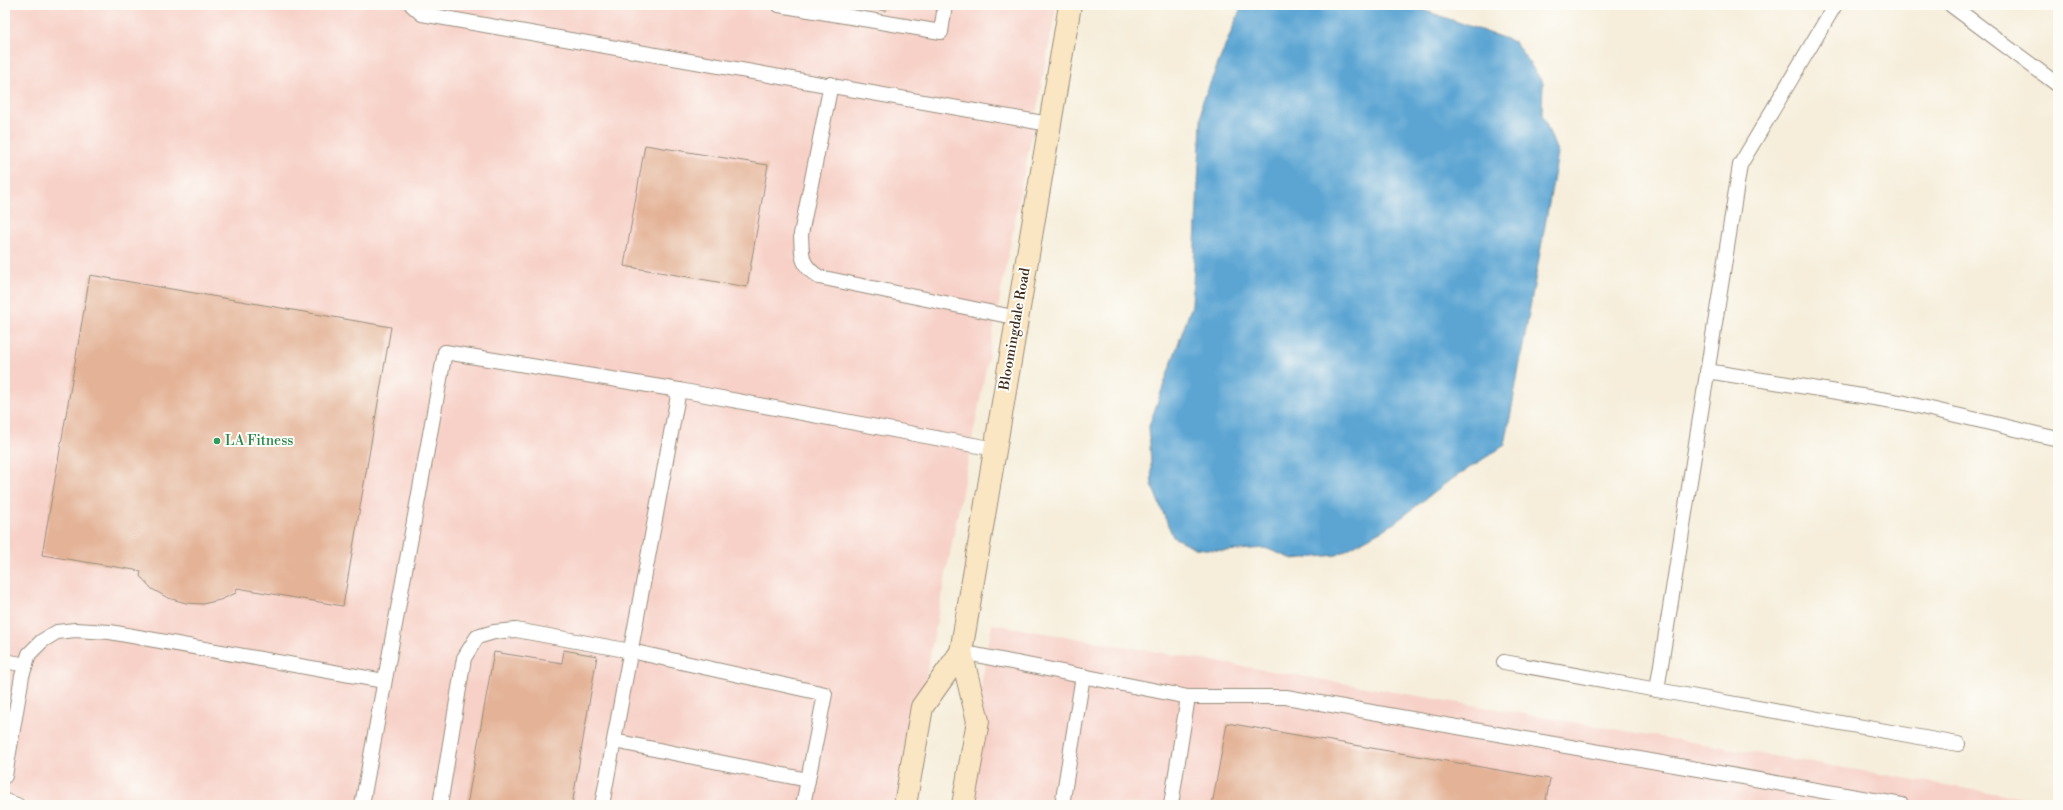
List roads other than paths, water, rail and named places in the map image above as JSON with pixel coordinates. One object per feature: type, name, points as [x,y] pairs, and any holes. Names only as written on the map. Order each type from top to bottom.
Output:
[{"type":"main road","name":"Bloomingdale Road","points":[[963,805],[978,722],[961,652],[1070,5]]},
{"type":"main road","name":"Bloomingdale Road","points":[[905,805],[922,708],[961,652]]},
{"type":"lane","points":[[412,5],[422,14],[831,84],[1049,124]]},
{"type":"lane","points":[[778,5],[941,32],[945,5]]},
{"type":"lane","points":[[1657,690],[1740,165],[1835,5]]},
{"type":"lane","points":[[1951,5],[2058,85]]},
{"type":"lane","points":[[831,84],[801,234],[802,258],[808,270],[819,277],[1018,318]]},
{"type":"lane","points":[[362,805],[445,352],[679,390],[995,449]]},
{"type":"lane","points":[[1707,371],[1905,404],[2058,439]]},
{"type":"lane","points":[[602,805],[679,390]]},
{"type":"lane","points":[[5,776],[29,654],[42,641],[57,632],[75,630],[130,635],[384,681]]},
{"type":"lane","points":[[440,805],[464,658],[477,638],[494,632],[516,630],[631,650],[825,694],[804,805]]},
{"type":"lane","points":[[961,652],[1188,697],[1286,697],[1902,805]]},
{"type":"lane","points":[[5,661],[26,665]]},
{"type":"lane","points":[[1504,662],[1958,744]]},
{"type":"lane","points":[[1062,805],[1083,676]]},
{"type":"lane","points":[[1171,805],[1188,697]]},
{"type":"lane","points":[[614,741],[808,780]]},
{"type":"lane","points":[[5,801],[17,805]]},
{"type":"water","points":[[1242,5],[1409,5],[1515,42],[1543,83],[1542,114],[1558,154],[1505,445],[1446,483],[1393,524],[1337,555],[1293,559],[1265,548],[1225,551],[1195,548],[1173,537],[1152,486],[1149,426],[1192,305],[1202,103]]},
{"type":"place","name":"LA Fitness","points":[[217,441]]}]
